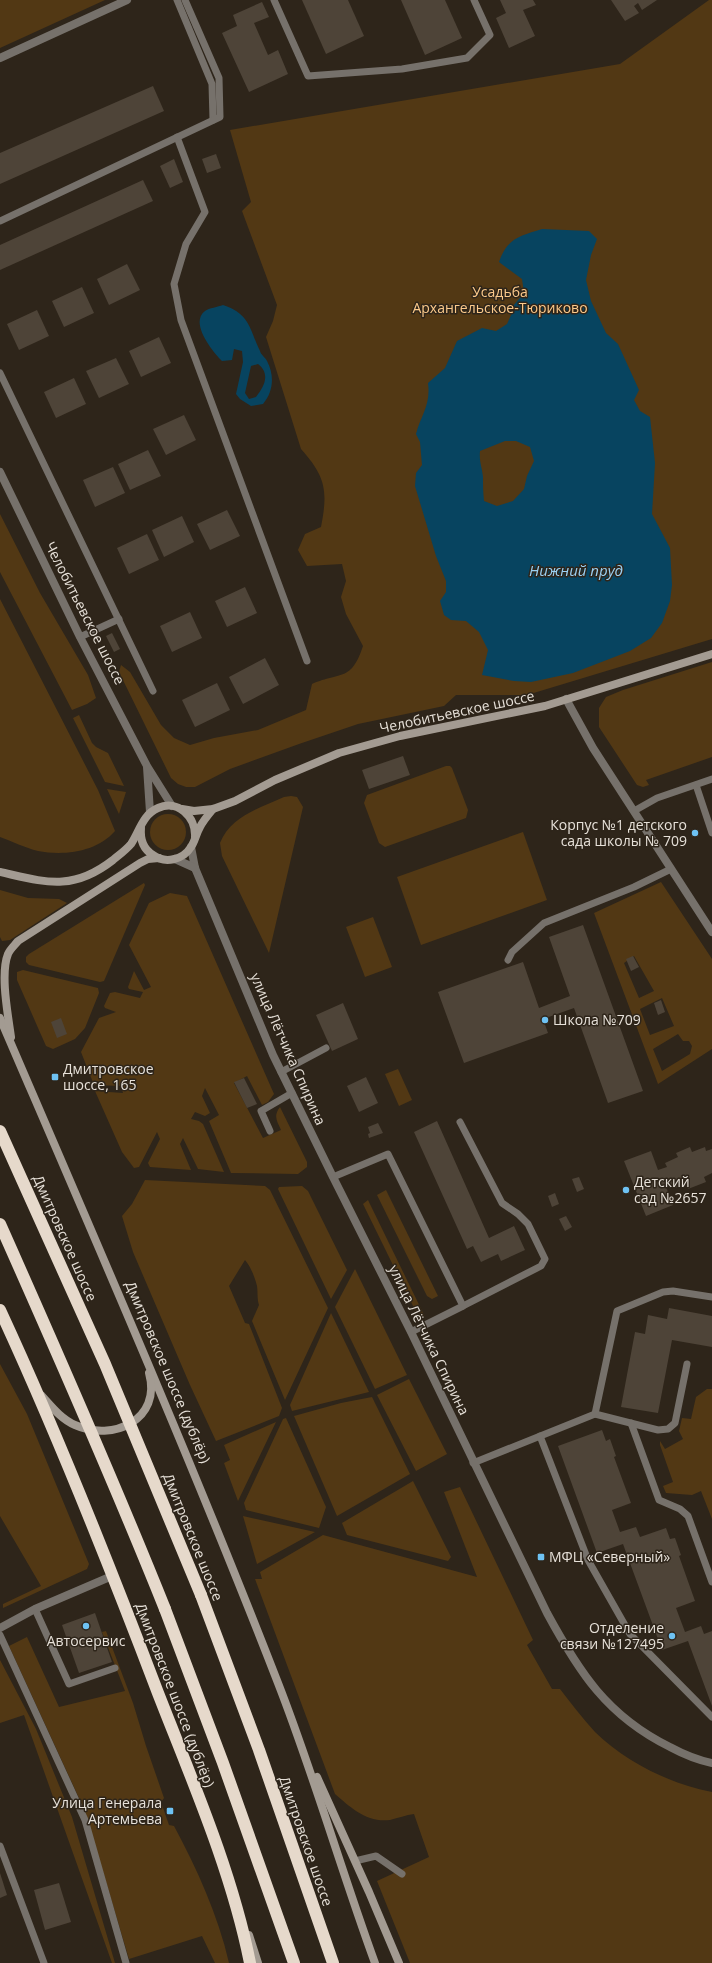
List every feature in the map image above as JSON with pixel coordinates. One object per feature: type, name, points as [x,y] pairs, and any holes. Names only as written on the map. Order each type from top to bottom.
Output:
[{"type":"highway","name":"Дмитровское шоссе","points":[[0,1132],[105,1364],[201,1595],[269,1779],[333,1963]]},
{"type":"highway","points":[[0,1224],[70,1380],[165,1609],[226,1770],[294,1963]]},
{"type":"highway","name":"Дмитровское шоссе (дублёр)","points":[[0,1310],[38,1391],[199,1798],[231,1892],[250,1963]]},
{"type":"main road","name":"Челобитьевское шоссе","points":[[172,806],[194,811],[213,810],[235,801],[275,780],[339,753],[400,736],[545,706],[712,654]]},
{"type":"main road","points":[[0,872],[43,882],[57,883],[89,875],[104,866],[129,847],[150,812],[161,807],[172,806]]},
{"type":"main road","points":[[182,809],[192,819],[195,828],[195,837]]},
{"type":"main road","points":[[13,1047],[4,981],[5,964],[8,953],[18,941],[140,863],[159,858],[175,859],[187,852],[204,820],[213,810]]},
{"type":"main road","points":[[143,822],[141,833],[143,844],[149,853],[159,858]]},
{"type":"main road","name":"Дмитровское шоссе (дублёр)","points":[[0,1018],[142,1348],[212,1517],[300,1742]]},
{"type":"main road","points":[[38,1391],[60,1416],[73,1425],[99,1431],[112,1431],[123,1428],[141,1415],[150,1398],[150,1377],[142,1348]]},
{"type":"main road","points":[[300,1742],[355,1861],[399,1963]]},
{"type":"main road","points":[[300,1742],[375,1963]]},
{"type":"main road","points":[[231,1892],[258,1963]]},
{"type":"street","points":[[0,58],[127,0]]},
{"type":"street","name":"Челобитьевское шоссе","points":[[0,472],[80,637],[147,766],[172,806]]},
{"type":"street","points":[[566,700],[593,748],[712,932]]},
{"type":"street","name":"Челобитьевское шоссе","points":[[147,766],[150,812]]},
{"type":"street","name":"улица Лётчика Спирина","points":[[191,847],[195,868],[281,1072],[411,1332],[547,1613],[566,1648],[591,1684],[608,1705],[645,1734],[687,1756],[712,1763]]},
{"type":"street","points":[[175,859],[195,868]]},
{"type":"street","points":[[0,1628],[35,1609],[112,1576]]},
{"type":"lane","points":[[177,0],[212,84],[213,120]]},
{"type":"lane","points":[[0,221],[220,117],[219,78],[185,0]]},
{"type":"lane","points":[[274,0],[308,76],[402,69],[467,58],[490,35],[474,0]]},
{"type":"lane","points":[[177,137],[205,212],[186,244],[174,284],[181,320],[307,661]]},
{"type":"lane","points":[[0,374],[153,691]]},
{"type":"lane","points":[[80,637],[119,619]]},
{"type":"lane","points":[[634,811],[657,798],[712,779]]},
{"type":"lane","points":[[696,784],[712,833]]},
{"type":"lane","points":[[508,960],[512,952],[544,923],[634,887],[671,869]]},
{"type":"lane","points":[[281,1072],[326,1048]]},
{"type":"lane","points":[[270,1131],[261,1111],[292,1093]]},
{"type":"lane","points":[[411,1332],[541,1266],[545,1259],[528,1224],[518,1214],[502,1204],[460,1122]]},
{"type":"lane","points":[[333,1178],[388,1154],[463,1306]]},
{"type":"lane","points":[[595,1414],[617,1311],[662,1292],[673,1290],[712,1297]]},
{"type":"lane","points":[[474,1463],[595,1414],[658,1430],[668,1429],[676,1423],[687,1364]]},
{"type":"lane","points":[[631,1423],[659,1500],[680,1509],[688,1516],[712,1582]]},
{"type":"lane","points":[[540,1436],[588,1560],[630,1634],[712,1717]]},
{"type":"lane","points":[[35,1609],[69,1684],[115,1668]]},
{"type":"lane","points":[[0,1635],[86,1820],[126,1963]]},
{"type":"lane","points":[[0,1846],[44,1963]]},
{"type":"lane","points":[[355,1861],[376,1856],[402,1874]]},
{"type":"green space","points":[[0,0],[105,0],[0,48]]},
{"type":"green space","name":"Усадьба Архангельское-Тюриково","points":[[709,0],[712,0],[712,639],[527,695],[456,695],[444,706],[358,724],[230,769],[195,787],[186,787],[178,784],[171,778],[119,672],[121,665],[130,672],[161,725],[174,738],[190,745],[214,738],[258,730],[306,710],[312,684],[344,674],[350,670],[359,657],[363,646],[346,614],[341,597],[346,581],[342,564],[307,566],[298,550],[305,534],[321,527],[324,504],[323,485],[316,468],[301,449],[266,337],[273,321],[277,305],[242,211],[251,202],[230,130],[620,64]]},
{"type":"green space","points":[[0,514],[40,593],[88,675],[96,698],[87,704],[72,710],[0,572]]},
{"type":"green space","points":[[0,599],[98,790],[115,831],[108,838],[90,848],[80,851],[58,853],[38,851],[0,837]]},
{"type":"green space","points":[[712,662],[712,757],[646,780],[649,785],[643,787],[637,785],[599,727],[599,708],[606,697],[623,690]]},
{"type":"green space","points":[[79,715],[92,743],[96,747],[108,753],[124,786],[105,782],[73,718]]},
{"type":"green space","points":[[446,766],[450,766],[452,768],[468,810],[466,818],[385,847],[379,843],[364,803],[367,795]]},
{"type":"green space","points":[[107,789],[126,792],[119,814]]},
{"type":"green space","points":[[284,797],[297,797],[303,807],[269,953],[222,856],[220,843],[231,826],[239,819],[265,805]]},
{"type":"green space","points":[[168,814],[178,817],[183,822],[186,832],[183,842],[178,847],[168,850],[158,847],[153,842],[150,832],[153,822],[158,817]]},
{"type":"green space","points":[[523,832],[547,900],[421,945],[397,877]]},
{"type":"green space","points":[[661,882],[712,959],[712,1049],[658,1084],[594,913]],"holes":[[[634,956],[654,991],[639,998],[624,963]],[[662,998],[674,1026],[650,1035],[640,1009]],[[678,1034],[683,1041],[689,1041],[692,1046],[690,1054],[662,1071],[653,1049]]]},
{"type":"green space","points":[[144,883],[145,885],[104,981],[100,982],[29,965],[26,962],[26,957],[29,954]]},
{"type":"green space","points":[[0,890],[28,898],[59,899],[67,903],[10,940],[2,941],[0,937]]},
{"type":"green space","points":[[170,893],[187,896],[274,1094],[268,1102],[262,1105],[247,1076],[234,1083],[263,1138],[281,1130],[276,1116],[280,1107],[307,1162],[307,1167],[298,1174],[231,1173],[209,1121],[219,1115],[205,1088],[202,1096],[210,1113],[205,1116],[195,1112],[191,1119],[199,1121],[203,1124],[224,1172],[198,1169],[183,1138],[180,1144],[191,1170],[150,1167],[148,1163],[160,1139],[157,1132],[139,1167],[134,1168],[122,1152],[95,1091],[123,1093],[121,1086],[94,1085],[81,1052],[99,1018],[116,1012],[105,1008],[104,1006],[110,993],[115,992],[140,998],[143,992],[129,989],[128,987],[134,971],[144,990],[151,987],[129,945],[149,903]]},
{"type":"green space","points":[[373,917],[392,967],[365,977],[346,927]]},
{"type":"green space","points":[[23,970],[98,988],[99,993],[85,1028],[75,1039],[53,1049],[46,1046],[17,980],[17,972]]},
{"type":"green space","points":[[398,1069],[412,1100],[399,1106],[385,1074]]},
{"type":"green space","points":[[145,1180],[265,1186],[270,1190],[328,1308],[285,1400],[252,1321],[259,1305],[257,1286],[245,1260],[229,1286],[245,1323],[249,1324],[282,1408],[279,1416],[216,1441],[190,1385],[133,1252],[122,1216],[132,1204]]},
{"type":"green space","points":[[302,1186],[308,1191],[347,1270],[331,1299],[278,1189],[279,1187]]},
{"type":"green space","points":[[386,1190],[438,1296],[432,1299],[427,1296],[377,1195]]},
{"type":"green space","points":[[368,1200],[425,1317],[415,1310],[363,1204]]},
{"type":"green space","points":[[355,1269],[407,1375],[375,1389],[335,1307]]},
{"type":"green space","points":[[331,1313],[369,1392],[292,1411],[290,1405]]},
{"type":"green space","points":[[0,1364],[27,1414],[89,1564],[87,1569],[3,1608],[3,1604],[41,1586],[0,1516]]},
{"type":"green space","points":[[409,1379],[447,1454],[416,1471],[377,1395]]},
{"type":"green space","points":[[707,1389],[712,1389],[712,1519],[701,1491],[692,1495],[666,1493],[663,1486],[673,1482],[660,1445],[660,1441],[665,1449],[683,1439],[679,1431],[682,1418],[691,1419],[696,1397]]},
{"type":"green space","points":[[372,1397],[410,1474],[337,1516],[294,1416],[341,1403]]},
{"type":"green space","points":[[286,1418],[326,1507],[319,1528],[246,1510],[244,1503],[283,1419]]},
{"type":"green space","points":[[276,1422],[238,1501],[224,1463],[230,1460],[224,1445]]},
{"type":"green space","points":[[413,1481],[451,1557],[448,1561],[347,1535],[342,1523]]},
{"type":"green space","points":[[460,1487],[533,1640],[527,1645],[552,1689],[560,1689],[595,1732],[620,1753],[649,1770],[665,1777],[712,1792],[712,1963],[410,1963],[377,1881],[429,1857],[414,1814],[390,1820],[366,1817],[335,1794],[255,1579],[262,1579],[260,1572],[323,1535],[477,1577],[444,1492]]},
{"type":"green space","points":[[243,1516],[315,1532],[257,1564]]},
{"type":"green space","points":[[106,1631],[133,1703],[164,1798],[161,1802],[169,1825],[174,1826],[199,1876],[219,1927],[229,1963],[215,1963],[202,1936],[129,1959],[85,1811],[9,1646],[27,1637],[59,1707],[125,1691],[102,1632]]},
{"type":"green space","points":[[0,1660],[36,1729],[72,1817],[115,1963],[112,1963],[24,1715],[0,1723]]},
{"type":"water","name":"Нижний пруд","points":[[542,229],[589,231],[597,239],[591,255],[586,280],[591,301],[606,333],[618,344],[639,390],[634,400],[640,411],[650,417],[655,463],[652,514],[670,548],[672,585],[670,601],[662,623],[651,638],[630,651],[573,673],[531,682],[514,681],[482,675],[488,650],[479,632],[466,621],[451,620],[444,615],[440,601],[446,592],[446,581],[436,556],[415,486],[416,473],[422,465],[420,442],[416,434],[427,404],[429,391],[428,383],[445,368],[457,341],[482,328],[496,331],[507,324],[512,313],[513,306],[524,293],[522,279],[499,262],[502,254],[515,239]],"holes":[[[505,441],[516,441],[530,447],[534,461],[527,476],[524,489],[513,501],[497,506],[484,501],[480,451]]]},
{"type":"water","points":[[223,305],[244,317],[270,367],[272,384],[269,394],[263,404],[251,406],[240,399],[236,394],[243,362],[242,351],[234,349],[232,360],[222,361],[208,344],[201,330],[201,316],[205,311]],"holes":[[[258,364],[262,368],[265,376],[264,385],[256,397],[249,399],[245,393],[251,366]]]},
{"type":"building","points":[[302,0],[348,0],[364,36],[326,54]]},
{"type":"building","points":[[401,0],[445,0],[462,38],[425,55]]},
{"type":"building","points":[[500,0],[533,0],[536,5],[523,10],[535,36],[509,48],[496,18],[506,13]]},
{"type":"building","points":[[611,0],[657,0],[642,10],[638,3],[634,6],[639,13],[625,21]]},
{"type":"building","points":[[262,2],[269,17],[254,23],[268,55],[278,50],[288,74],[249,92],[222,33],[237,26],[233,15]]},
{"type":"building","points":[[153,86],[164,111],[0,184],[0,153]]},
{"type":"building","points":[[216,154],[221,168],[207,173],[202,159]]},
{"type":"building","points":[[174,159],[183,182],[170,188],[160,166]]},
{"type":"building","points":[[143,180],[153,201],[0,270],[0,245]]},
{"type":"building","points":[[127,264],[140,290],[109,305],[97,279]]},
{"type":"building","points":[[82,287],[94,313],[64,327],[52,301]]},
{"type":"building","points":[[37,310],[49,336],[19,350],[7,324]]},
{"type":"building","points":[[159,337],[171,363],[141,377],[129,351]]},
{"type":"building","points":[[116,358],[129,384],[99,398],[86,371]]},
{"type":"building","points":[[74,378],[86,404],[56,418],[44,392]]},
{"type":"building","points":[[184,415],[196,440],[166,455],[153,429]]},
{"type":"building","points":[[148,450],[161,476],[130,490],[118,464]]},
{"type":"building","points":[[113,467],[125,493],[95,507],[83,480]]},
{"type":"building","points":[[227,510],[240,536],[210,550],[197,524]]},
{"type":"building","points":[[182,516],[194,542],[164,557],[152,530]]},
{"type":"building","points":[[147,534],[159,560],[129,574],[117,548]]},
{"type":"building","points":[[245,587],[257,613],[227,627],[215,601]]},
{"type":"building","points":[[190,612],[202,638],[172,652],[160,626]]},
{"type":"building","points":[[112,633],[120,649],[114,652],[106,636]]},
{"type":"building","points":[[265,658],[279,685],[243,704],[229,677]]},
{"type":"building","points":[[217,683],[230,710],[195,727],[182,700]]},
{"type":"building","points":[[403,756],[410,775],[369,789],[362,770]]},
{"type":"building","name":"Школа №709","points":[[583,925],[643,1091],[608,1103],[574,1008],[543,1019],[548,1033],[464,1063],[438,992],[523,962],[539,1008],[570,996],[549,937]]},
{"type":"building","points":[[633,956],[639,967],[631,971],[626,959]]},
{"type":"building","points":[[661,1000],[665,1012],[658,1015],[654,1003]]},
{"type":"building","points":[[343,1003],[358,1039],[332,1051],[316,1015]]},
{"type":"building","points":[[61,1018],[67,1034],[57,1038],[51,1022]]},
{"type":"building","points":[[366,1077],[378,1103],[359,1112],[347,1086]]},
{"type":"building","points":[[244,1078],[257,1104],[247,1108],[234,1082]]},
{"type":"building","points":[[437,1121],[489,1238],[514,1226],[525,1250],[501,1261],[498,1254],[481,1262],[473,1246],[467,1249],[414,1132]]},
{"type":"building","points":[[378,1123],[383,1133],[369,1138],[368,1134],[370,1133],[368,1127]]},
{"type":"building","points":[[690,1147],[692,1152],[705,1147],[706,1151],[712,1149],[712,1173],[704,1177],[706,1182],[688,1189],[686,1183],[675,1188],[673,1184],[666,1187],[673,1205],[646,1216],[624,1161],[651,1151],[658,1170],[667,1167],[665,1163],[678,1157],[676,1153]]},
{"type":"building","points":[[579,1177],[584,1189],[577,1192],[572,1179]]},
{"type":"building","points":[[555,1193],[559,1204],[552,1207],[548,1196]]},
{"type":"building","points":[[566,1216],[572,1227],[565,1231],[559,1219]]},
{"type":"building","points":[[669,1308],[712,1316],[712,1347],[672,1340],[658,1413],[621,1407],[635,1332],[645,1334],[648,1315],[667,1319]]},
{"type":"building","points":[[602,1430],[606,1441],[610,1439],[616,1456],[614,1457],[631,1503],[612,1510],[620,1532],[636,1527],[640,1537],[666,1528],[670,1539],[675,1538],[681,1555],[679,1556],[695,1601],[676,1608],[685,1632],[701,1626],[704,1634],[712,1631],[712,1706],[688,1641],[662,1650],[623,1544],[597,1553],[558,1446]]},
{"type":"building","points":[[95,1613],[112,1662],[79,1673],[62,1625]]},
{"type":"building","points":[[0,1873],[7,1895],[0,1898]]},
{"type":"building","points":[[59,1883],[71,1922],[45,1930],[34,1890]]},
{"type":"place","name":"Корпус №1 детского сада школы № 709","points":[[695,833]]},
{"type":"place","name":"Школа №709","points":[[545,1020]]},
{"type":"place","name":"Дмитровское шоссе, 165","points":[[55,1077]]},
{"type":"place","name":"Детский сад №2657","points":[[626,1190]]},
{"type":"place","name":"МФЦ «Северный»","points":[[541,1557]]},
{"type":"place","name":"Автосервис","points":[[86,1626]]},
{"type":"place","name":"Отделение связи №127495","points":[[672,1636]]},
{"type":"place","name":"Улица Генерала Артемьева","points":[[170,1811]]}]
